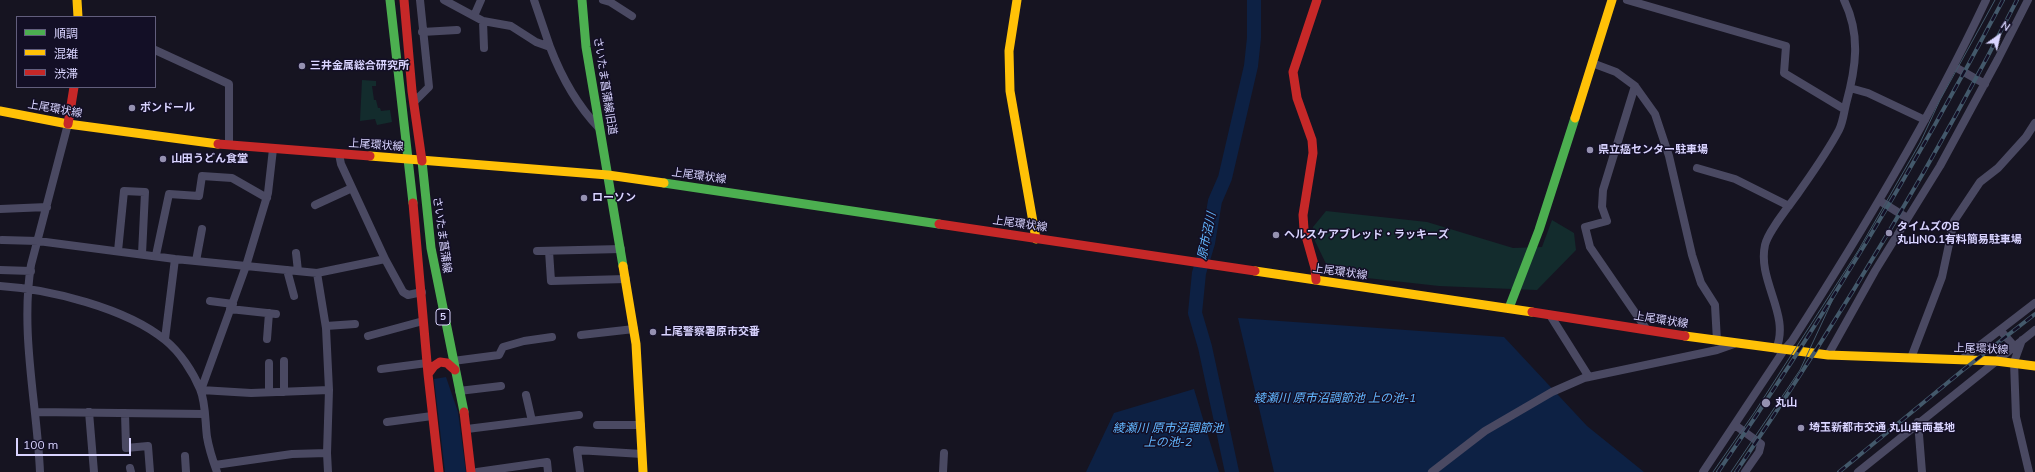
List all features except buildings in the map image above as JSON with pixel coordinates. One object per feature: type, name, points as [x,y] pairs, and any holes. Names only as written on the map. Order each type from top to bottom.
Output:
[{"type":"main road","points":[[77,0],[80,16]]},
{"type":"main road","name":"5","points":[[390,0],[422,292],[427,364],[439,472]]},
{"type":"main road","name":"さいたま菖蒲線","points":[[404,0],[431,248],[467,429],[471,472]]},
{"type":"main road","name":"さいたま菖蒲線旧道","points":[[582,0],[586,47],[634,329],[643,472]]},
{"type":"main road","points":[[1017,0],[1010,51],[1010,91],[1036,239]]},
{"type":"main road","points":[[1316,280],[1315,268],[1304,229],[1303,215],[1313,153],[1312,140],[1309,128],[1297,98],[1293,72],[1317,0]]},
{"type":"main road","points":[[1509,308],[1539,230],[1612,0]]},
{"type":"main road","points":[[68,124],[74,88]]},
{"type":"main road","name":"上尾環状線","points":[[0,111],[68,124],[162,138],[273,149],[608,175],[1509,308],[1780,350],[1828,355],[2014,362],[2035,366]]},
{"type":"main road","points":[[428,374],[434,364],[447,362],[454,366]]},
{"type":"street","points":[[414,102],[429,87],[422,32],[420,0]]},
{"type":"street","points":[[444,0],[483,21],[511,26],[536,42],[550,47]]},
{"type":"street","points":[[474,16],[481,0]]},
{"type":"street","points":[[534,0],[558,69],[589,117],[599,128]]},
{"type":"street","points":[[603,0],[610,2],[632,16]]},
{"type":"street","points":[[1627,0],[1786,46],[1784,73],[1844,109]]},
{"type":"street","points":[[1780,350],[1780,325],[1768,285],[1765,267],[1765,245],[1839,129],[1855,66],[1852,16],[1844,0]]},
{"type":"street","points":[[1703,472],[1738,427],[1780,350],[1792,341],[1880,201],[1954,67],[1986,0]]},
{"type":"street","points":[[1828,355],[1907,218],[1930,184],[1985,84],[2028,0]]},
{"type":"street","points":[[483,21],[484,48]]},
{"type":"street","points":[[422,32],[457,30]]},
{"type":"street","points":[[156,50],[229,84],[229,145]]},
{"type":"street","points":[[1592,63],[1616,72],[1635,86],[1655,114],[1669,156],[1692,256],[1701,283],[1715,305],[1718,341]]},
{"type":"street","points":[[1954,67],[1985,84]]},
{"type":"street","points":[[1635,86],[1603,190],[1602,206],[1607,221],[1585,228],[1590,247],[1648,330]]},
{"type":"street","points":[[1850,88],[1868,93],[1925,120]]},
{"type":"street","points":[[1911,358],[1942,277],[1954,221],[1980,182],[1998,168],[2026,137],[2035,123]]},
{"type":"street","points":[[40,472],[27,316],[28,288],[30,271],[68,124]]},
{"type":"street","points":[[201,390],[246,266],[267,198],[273,149]]},
{"type":"street","points":[[339,154],[352,188],[385,259],[403,292],[408,296],[422,292]]},
{"type":"street","points":[[1697,168],[1735,179],[1789,206]]},
{"type":"street","points":[[156,255],[169,194],[199,196],[202,176],[232,178],[267,198]]},
{"type":"street","points":[[315,205],[352,188]]},
{"type":"street","points":[[118,251],[124,191],[145,192],[142,254]]},
{"type":"street","points":[[1880,201],[1907,218]]},
{"type":"street","points":[[0,210],[47,208]]},
{"type":"street","points":[[196,261],[202,229]]},
{"type":"street","points":[[2,240],[38,241],[156,255],[175,259],[317,273],[385,259]]},
{"type":"street","points":[[537,251],[621,249]]},
{"type":"street","points":[[549,251],[551,281],[626,279]]},
{"type":"street","points":[[296,253],[298,271]]},
{"type":"street","points":[[165,339],[175,259]]},
{"type":"street","points":[[0,270],[30,271]]},
{"type":"street","points":[[287,270],[294,296]]},
{"type":"street","points":[[317,273],[326,326],[329,390],[327,453],[328,472]]},
{"type":"street","points":[[0,286],[28,288],[74,299],[123,316],[165,339],[182,358],[201,390],[207,439],[216,468],[292,454],[327,453]]},
{"type":"street","points":[[210,301],[231,307],[272,313],[266,339]]},
{"type":"street","points":[[1961,361],[2035,303]]},
{"type":"street","points":[[1550,315],[1589,377]]},
{"type":"street","points":[[368,336],[423,321]]},
{"type":"street","points":[[326,326],[355,324]]},
{"type":"street","points":[[581,335],[634,329]]},
{"type":"street","points":[[2000,330],[2014,346]]},
{"type":"street","points":[[1858,472],[1918,422],[2035,330]]},
{"type":"street","points":[[454,366],[499,354],[503,347],[524,341],[552,337]]},
{"type":"street","points":[[2022,340],[2014,362],[2016,417],[2029,472]]},
{"type":"street","points":[[1432,472],[1485,431],[1552,392],[1589,377],[1717,350],[1734,344]]},
{"type":"street","points":[[284,361],[284,392]]},
{"type":"street","points":[[269,363],[269,392]]},
{"type":"street","points":[[381,369],[427,364]]},
{"type":"street","points":[[459,391],[501,386]]},
{"type":"street","points":[[201,390],[269,392],[329,390]]},
{"type":"street","points":[[526,395],[532,421]]},
{"type":"street","points":[[35,412],[204,414]]},
{"type":"street","points":[[89,412],[94,472]]},
{"type":"street","points":[[125,413],[126,448],[148,446],[150,472]]},
{"type":"street","points":[[388,422],[432,416]]},
{"type":"street","points":[[467,429],[579,416]]},
{"type":"street","points":[[1918,422],[1922,472]]},
{"type":"street","points":[[597,425],[641,425]]},
{"type":"street","points":[[1738,427],[1759,442],[1761,447],[1746,472]]},
{"type":"street","points":[[580,472],[577,450],[642,454]]},
{"type":"street","points":[[943,472],[944,453]]},
{"type":"street","points":[[185,456],[186,472]]},
{"type":"street","points":[[477,472],[547,462],[548,472]]},
{"type":"green space","points":[[362,80],[376,81],[376,86],[372,86],[374,100],[376,100],[378,108],[380,108],[381,111],[390,110],[392,122],[377,125],[375,119],[360,121]]},
{"type":"green space","points":[[1326,211],[1427,222],[1513,248],[1542,247],[1552,220],[1574,233],[1576,250],[1537,290],[1439,286],[1331,274],[1315,241],[1313,227]]},
{"type":"water","name":"綾瀬川 原市沼調節池 上の池-1","points":[[1238,318],[1504,337],[1587,426],[1644,472],[1274,472]]},
{"type":"water","points":[[446,377],[458,412],[466,472],[445,472],[434,379]]},
{"type":"water","name":"綾瀬川 原市沼調節池 上の池-2","points":[[1194,389],[1219,472],[1086,472],[1114,413]]},
{"type":"waterway","name":"原市沼川","points":[[1232,472],[1205,347],[1195,313],[1199,273],[1208,243],[1215,201],[1225,178],[1251,66],[1254,38],[1254,0]]},
{"type":"tram line","points":[[1713,472],[1754,413],[1858,251],[1920,143],[1940,100],[1995,0]]},
{"type":"tram line","points":[[1731,472],[1800,370],[1834,297]]},
{"type":"railway","points":[[1718,472],[1795,357],[1868,240],[1937,121],[2003,0]]},
{"type":"railway","points":[[1736,472],[1774,415],[1884,240],[1919,181],[2017,0]]},
{"type":"railway","points":[[1839,472],[1963,370],[2035,314]]},
{"type":"traffic: fast","points":[[390,0],[413,203]]},
{"type":"traffic: fast","points":[[582,0],[586,47],[623,266]]},
{"type":"traffic: fast","points":[[1509,308],[1539,230],[1575,118]]},
{"type":"traffic: fast","points":[[422,161],[431,248],[464,412]]},
{"type":"traffic: fast","points":[[664,183],[939,224]]},
{"type":"traffic: slow","points":[[77,0],[78,16]]},
{"type":"traffic: slow","points":[[1017,0],[1009,51],[1010,91],[1036,239]]},
{"type":"traffic: slow","points":[[1575,118],[1612,0]]},
{"type":"traffic: slow","points":[[0,111],[68,124],[218,144]]},
{"type":"traffic: slow","points":[[370,156],[608,175],[664,183]]},
{"type":"traffic: slow","points":[[623,266],[636,344],[643,472]]},
{"type":"traffic: slow","points":[[1255,271],[1532,312]]},
{"type":"traffic: slow","points":[[1685,336],[1828,355],[1996,361],[2035,366]]},
{"type":"traffic: jam","points":[[404,0],[412,91],[422,161]]},
{"type":"traffic: jam","points":[[1316,280],[1315,268],[1304,229],[1303,215],[1313,153],[1312,140],[1297,98],[1293,72],[1317,0]]},
{"type":"traffic: jam","points":[[68,124],[74,88]]},
{"type":"traffic: jam","points":[[218,144],[370,156]]},
{"type":"traffic: jam","points":[[413,203],[428,374],[439,472]]},
{"type":"traffic: jam","points":[[939,224],[1255,271]]},
{"type":"traffic: jam","points":[[1532,312],[1685,336]]},
{"type":"traffic: jam","points":[[428,374],[434,366],[440,362],[447,363],[455,370]]},
{"type":"traffic: jam","points":[[464,412],[471,472]]},
{"type":"place","name":"三井金属総合研究所","points":[[302,66]]},
{"type":"place","name":"ボンドール","points":[[132,108]]},
{"type":"place","name":"県立癌センター駐車場","points":[[1590,150]]},
{"type":"place","name":"山田うどん食堂","points":[[163,159]]},
{"type":"place","name":"ローソン","points":[[584,198]]},
{"type":"place","name":"タイムズのB 丸山NO.1有料簡易駐車場","points":[[1889,233]]},
{"type":"place","name":"ヘルスケアブレッド・ラッキーズ","points":[[1276,235]]},
{"type":"place","name":"上尾警察署原市交番","points":[[653,332]]},
{"type":"place","name":"丸山","points":[[1766,403]]},
{"type":"place","name":"埼玉新都市交通 丸山車両基地","points":[[1801,428]]}]
